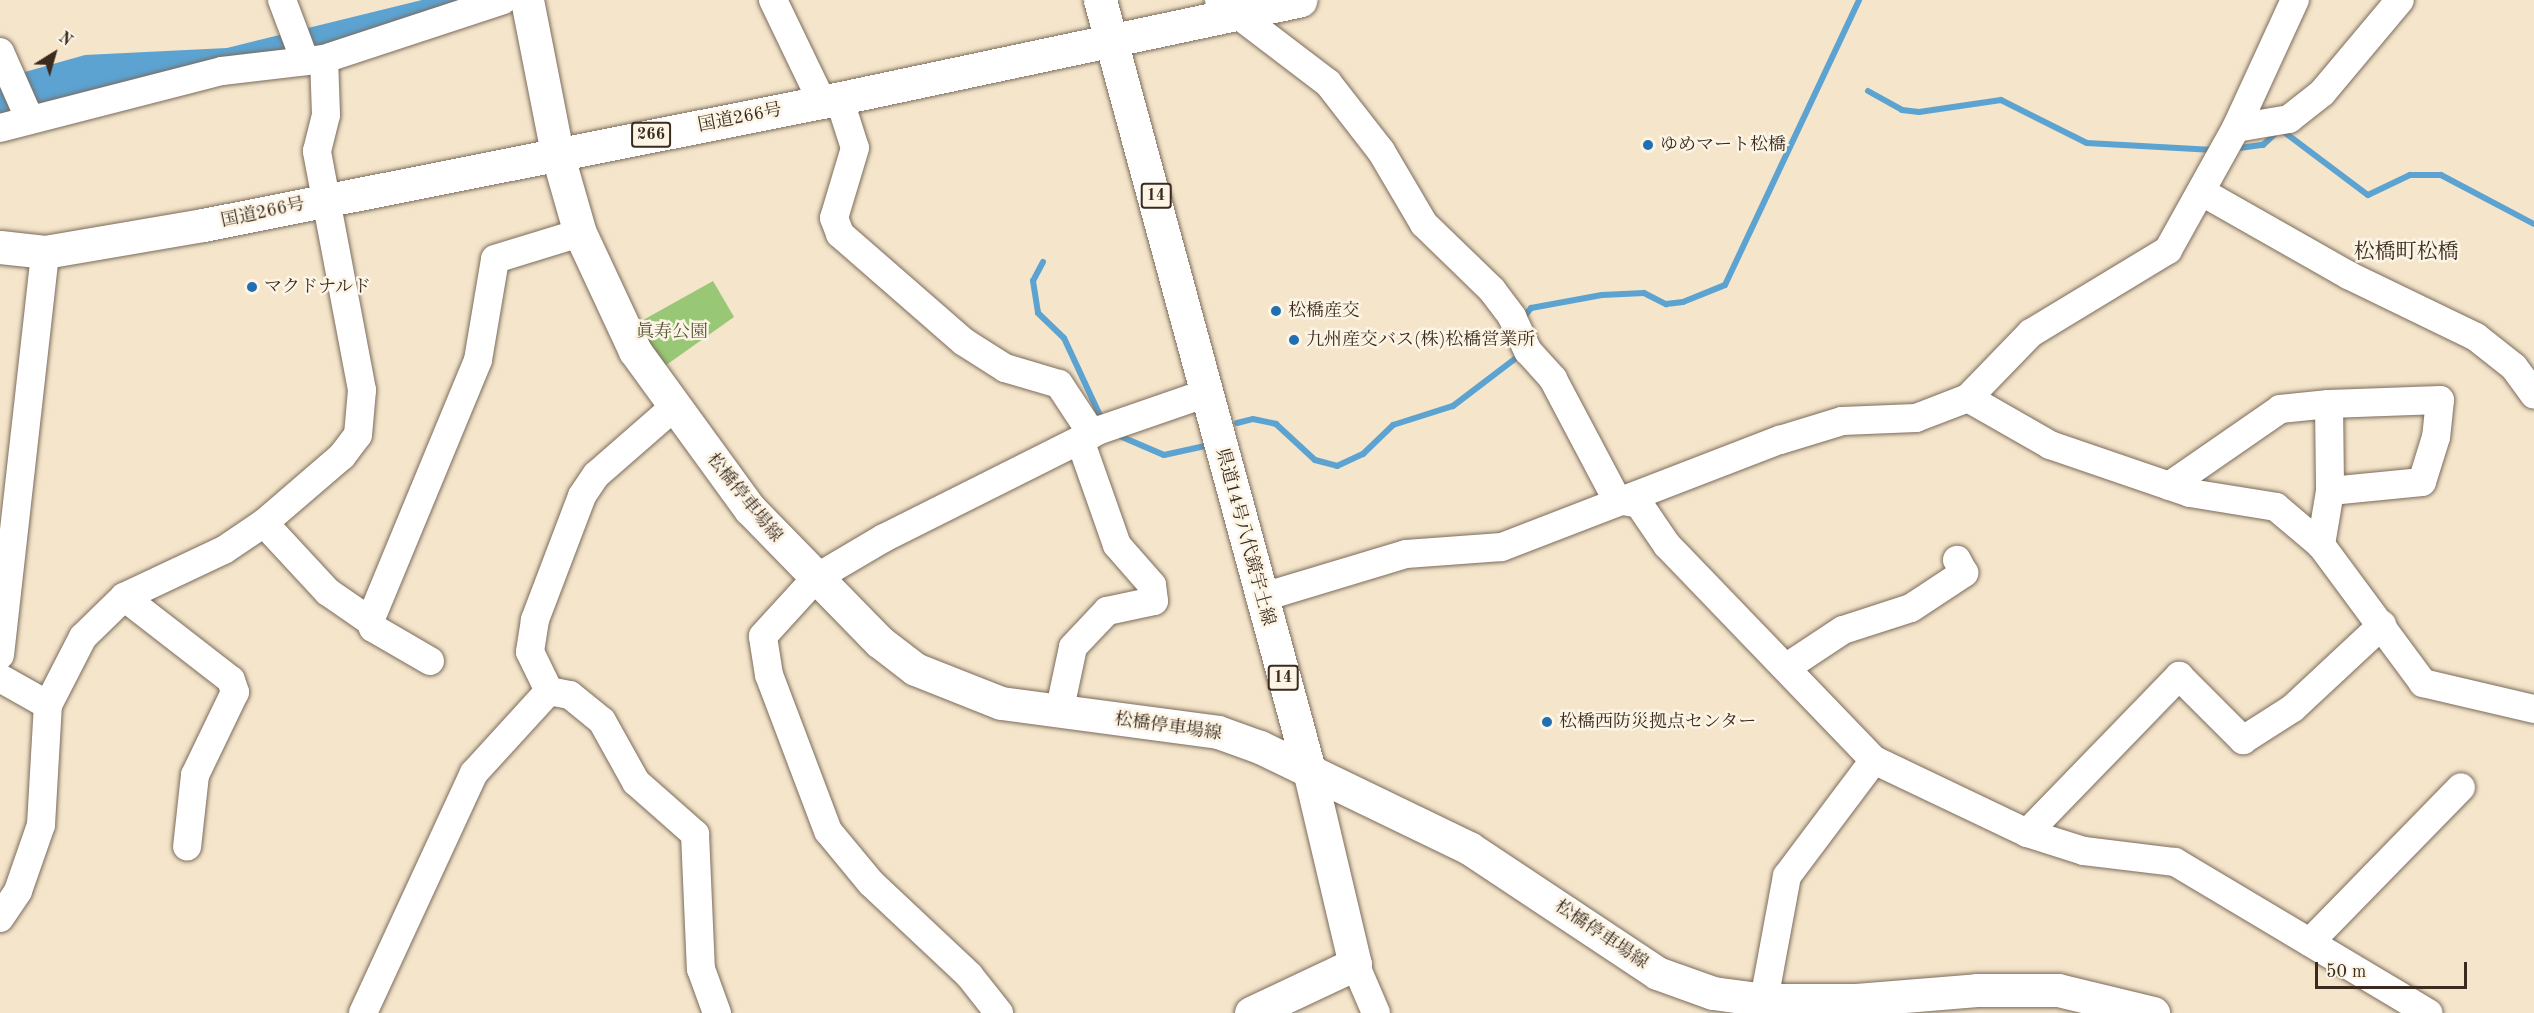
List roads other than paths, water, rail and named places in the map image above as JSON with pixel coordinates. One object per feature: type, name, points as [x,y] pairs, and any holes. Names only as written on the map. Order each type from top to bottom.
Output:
[{"type":"main road","name":"松橋停車場線","points":[[527,0],[557,153],[580,233],[617,319],[674,407],[750,508],[880,642],[915,669],[992,700],[1059,713],[1218,732],[1310,770],[1469,848],[1657,973],[1713,993],[1764,1000],[2058,990],[2153,1013]]},
{"type":"main road","name":"県道14号八代鏡宇土線","points":[[1100,0],[1260,598],[1310,770],[1355,964]]},
{"type":"main road","name":"国道266号","points":[[0,248],[45,252],[324,200],[831,100],[1112,40],[1227,7],[1300,0]]},
{"type":"main road","points":[[1251,1013],[1355,964]]},
{"type":"street","points":[[0,129],[29,116],[222,71],[311,58],[503,0]]},
{"type":"street","points":[[773,0],[831,100],[855,148],[834,218],[840,234],[964,342],[1005,368],[1059,384],[1097,432],[1117,545],[1152,585],[1154,601],[1107,611],[1073,647],[1059,713]]},
{"type":"street","points":[[1260,598],[1406,554],[1502,547],[1617,500],[1842,421],[1916,418],[1968,398],[2031,333],[2168,250],[2202,192],[2295,0]]},
{"type":"street","points":[[2226,142],[2289,119],[2306,106],[2400,0]]},
{"type":"street","points":[[1227,7],[1328,83],[1381,151],[1424,224],[1504,307],[1528,351],[1553,379],[1617,500]]},
{"type":"street","points":[[0,918],[18,891],[41,825],[48,705],[83,637],[124,597],[224,550],[264,523],[342,456],[358,435],[364,414],[317,151],[326,115],[311,58],[288,12]]},
{"type":"street","points":[[5,60],[29,116]]},
{"type":"street","points":[[2202,192],[2348,275],[2476,338],[2514,367],[2534,395]]},
{"type":"street","points":[[370,621],[478,360],[495,259],[580,233]]},
{"type":"street","points":[[0,655],[45,252]]},
{"type":"street","points":[[999,1013],[969,975],[852,862],[812,800],[769,675],[763,636],[816,578],[1097,432],[1207,393]]},
{"type":"street","points":[[1968,398],[2050,445],[2169,486],[2276,507],[2321,545],[2423,683],[2534,709]]},
{"type":"street","points":[[2169,486],[2280,409],[2329,404],[2440,400],[2436,437],[2422,482],[2330,491]]},
{"type":"street","points":[[2321,545],[2330,491],[2329,404]]},
{"type":"street","points":[[674,407],[596,475],[582,496],[532,632],[535,670],[549,691],[570,695],[602,721],[636,782],[695,834],[701,969],[717,1013]]},
{"type":"street","points":[[1617,500],[1639,504],[1666,545],[1787,667],[1874,760],[2027,833],[2084,851],[2175,862],[2428,1013]]},
{"type":"street","points":[[264,523],[328,592],[370,621],[373,628],[430,661]]},
{"type":"street","points":[[1787,667],[1843,630],[1911,608],[1964,573],[1957,560]]},
{"type":"street","points":[[124,597],[231,680],[235,692],[195,775],[187,847]]},
{"type":"street","points":[[2027,833],[2179,676],[2243,740],[2293,708],[2382,625]]},
{"type":"street","points":[[0,678],[48,705]]},
{"type":"street","points":[[363,1013],[474,773],[549,691]]},
{"type":"street","points":[[1764,1000],[1787,876],[1874,760]]},
{"type":"street","points":[[2310,942],[2461,787]]},
{"type":"street","points":[[1355,964],[1376,1013]]},
{"type":"water","points":[[422,0],[471,0],[372,35],[0,120],[0,79],[85,55],[227,48]]},
{"type":"waterway","points":[[1523,318],[1531,308],[1602,295],[1644,293],[1666,304],[1683,302],[1725,285],[1859,0]]},
{"type":"waterway","points":[[1868,91],[1902,110],[1919,112],[2001,100],[2087,143],[2214,150]]},
{"type":"waterway","points":[[2284,132],[2368,195],[2410,175],[2441,175],[2534,224]]},
{"type":"waterway","points":[[2233,149],[2263,145],[2275,134]]},
{"type":"waterway","points":[[1043,262],[1033,281],[1038,313],[1064,338],[1102,420]]},
{"type":"waterway","points":[[1237,423],[1253,419],[1276,424],[1315,460],[1337,466],[1363,454],[1393,425],[1453,406],[1520,355]]},
{"type":"waterway","points":[[1115,434],[1164,455],[1205,446]]},
{"type":"place","name":"ゆめマート松橋","points":[[1648,145]]},
{"type":"place","name":"マクドナルド","points":[[252,287]]},
{"type":"place","name":"松橋産交","points":[[1276,311]]},
{"type":"place","name":"九州産交バス(株)松橋営業所","points":[[1294,340]]},
{"type":"place","name":"松橋西防災拠点センター","points":[[1547,722]]},
{"type":"district","name":"松橋町松橋","points":[[2406,253]]},
{"type":"park label","name":"眞寿公園","points":[[672,332]]}]
